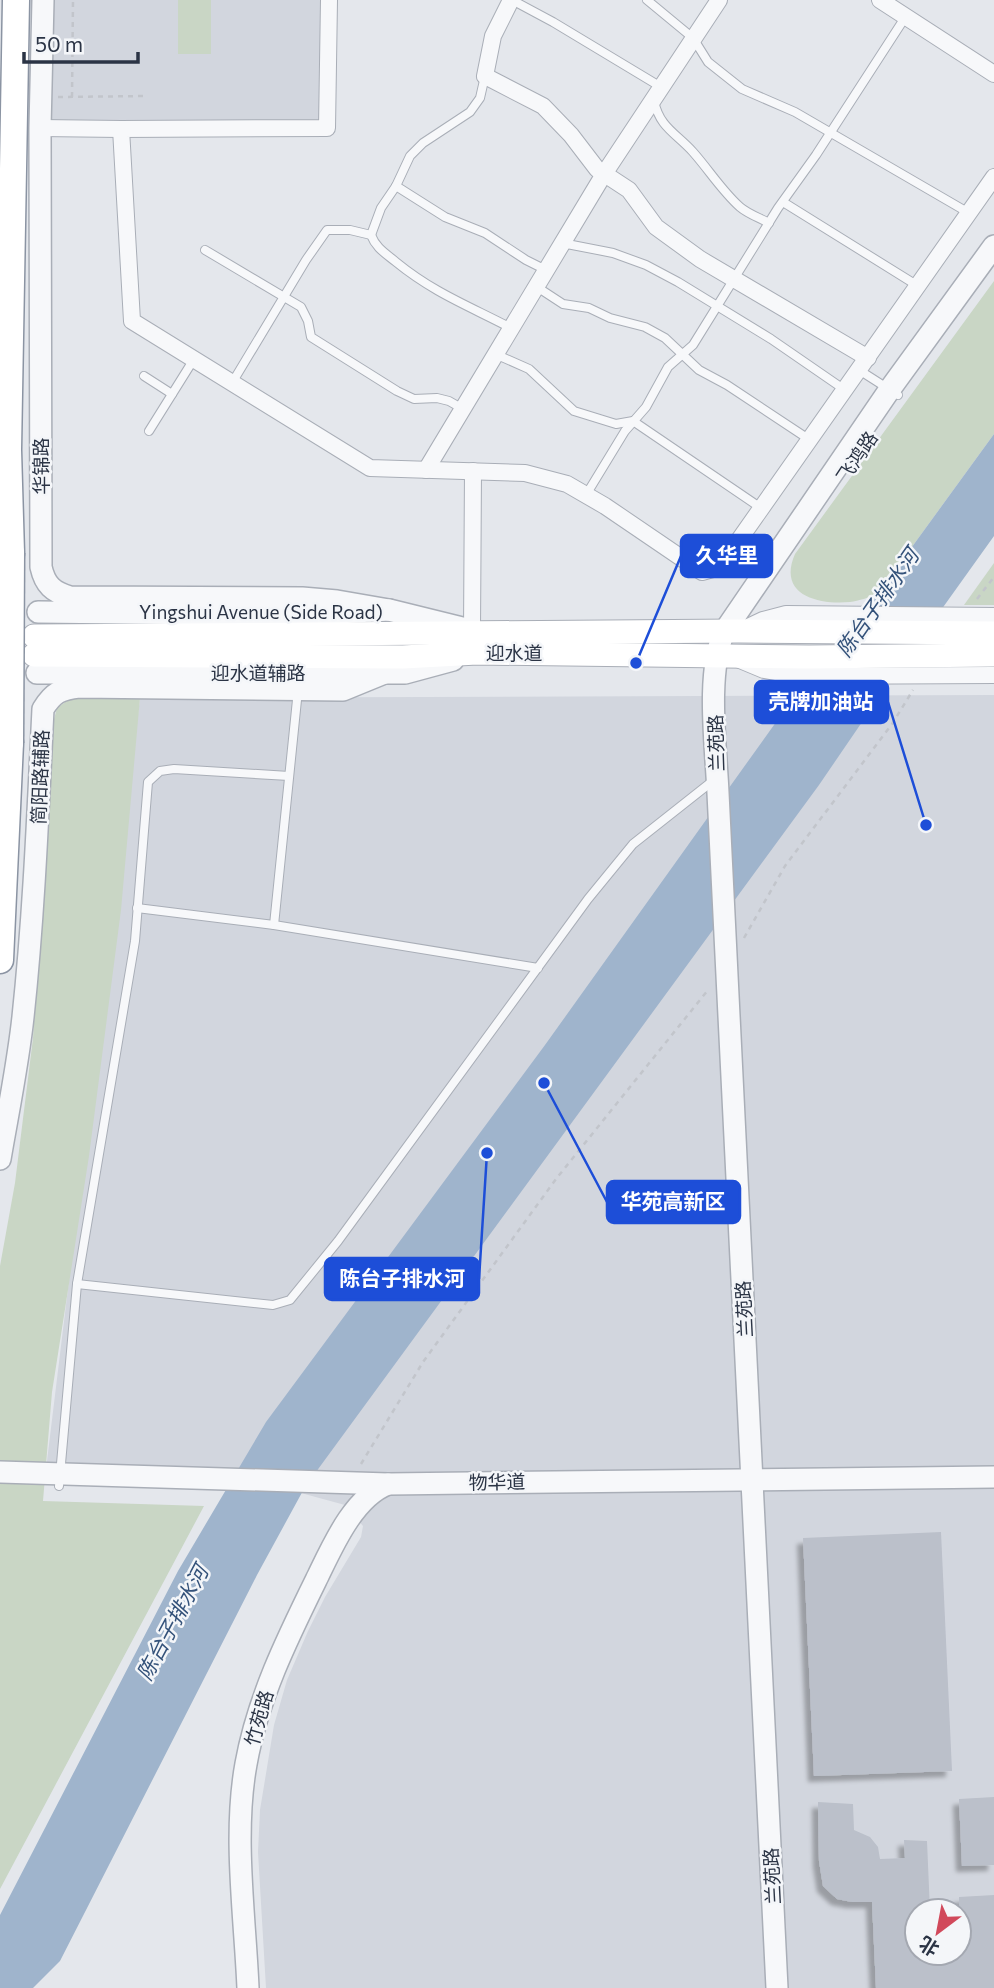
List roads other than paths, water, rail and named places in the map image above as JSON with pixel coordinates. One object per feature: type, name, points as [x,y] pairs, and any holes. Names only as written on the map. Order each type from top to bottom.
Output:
[{"type":"highway","points":[[0,960],[10,743],[11,553],[8,450],[16,0]]},
{"type":"main road","name":"迎水道","points":[[35,655],[731,631],[830,624],[938,624],[994,634]]},
{"type":"main road","name":"迎水道","points":[[477,639],[723,655],[805,667],[920,668],[994,654]]},
{"type":"street","name":"华锦路","points":[[43,0],[40,128],[41,568],[48,585],[54,591],[70,597],[302,598],[389,610]]},
{"type":"street","points":[[40,128],[327,128],[329,0]]},
{"type":"street","points":[[512,0],[493,36],[485,76],[542,106],[571,135],[597,169],[629,190],[656,227],[700,259],[864,364]]},
{"type":"street","points":[[426,470],[559,246],[719,0]]},
{"type":"street","points":[[880,0],[994,74]]},
{"type":"street","points":[[121,129],[132,321],[370,468],[525,473],[567,484],[702,572],[720,567],[994,177]]},
{"type":"street","name":"飞鸿路","points":[[723,655],[731,631],[994,246]]},
{"type":"street","name":"飞鸿路","points":[[894,392],[994,266]]},
{"type":"street","points":[[473,471],[477,639]]},
{"type":"street","name":"Yingshui Avenue (Side Road)","points":[[38,612],[305,615],[389,610],[477,639]]},
{"type":"street","points":[[938,624],[965,616],[994,616]]},
{"type":"street","name":"迎水道辅路","points":[[35,655],[405,673],[477,639]]},
{"type":"street","name":"兰苑路","points":[[723,655],[715,707],[730,962],[777,1988]]},
{"type":"street","points":[[920,668],[994,675]]},
{"type":"street","name":"简阳路辅路","points":[[0,1159],[23,1021],[37,842],[43,709],[51,695],[61,688],[79,687],[344,690],[387,672]]},
{"type":"street","name":"物华道","points":[[0,1472],[59,1480]]},
{"type":"street","name":"物华道","points":[[0,1484],[59,1480],[382,1489],[755,1484],[994,1477]]},
{"type":"street","name":"物华道","points":[[325,1487],[352,1482],[382,1489]]},
{"type":"street","name":"兰苑路","points":[[755,1484],[783,1988]]},
{"type":"street","name":"物华道","points":[[755,1484],[994,1487]]},
{"type":"street","name":"竹苑路","points":[[248,1988],[242,1816],[246,1766],[254,1727],[276,1664],[326,1560],[344,1528],[382,1489]]},
{"type":"street","name":"竹苑路","points":[[256,1988],[249,1846],[251,1787],[260,1736],[275,1685],[329,1568],[361,1516],[382,1489]]},
{"type":"lane","points":[[512,0],[553,22],[657,93],[656,112],[664,126],[692,151],[722,189],[742,208],[769,223]]},
{"type":"lane","points":[[647,0],[693,38],[708,62],[742,89],[794,112],[969,213]]},
{"type":"lane","points":[[586,495],[616,445],[646,407],[668,367],[693,345],[769,223],[906,16]]},
{"type":"lane","points":[[485,76],[480,98],[470,112],[423,143],[410,156],[396,186],[381,208],[371,234],[375,245],[420,281],[511,328]]},
{"type":"lane","points":[[396,186],[445,217],[485,233],[546,270]]},
{"type":"lane","points":[[783,202],[918,286]]},
{"type":"lane","points":[[232,383],[327,230],[351,230],[371,234]]},
{"type":"lane","points":[[559,246],[567,244],[613,253],[646,265],[716,305],[845,390]]},
{"type":"lane","points":[[205,250],[301,307],[308,321],[311,337],[323,345],[414,399],[437,398],[463,409]]},
{"type":"lane","points":[[537,287],[563,304],[589,308],[610,318],[645,327],[665,338],[699,370],[727,385],[810,440]]},
{"type":"lane","points":[[495,355],[529,369],[574,411],[616,424],[633,421],[761,508]]},
{"type":"lane","points":[[149,431],[194,359]]},
{"type":"lane","points":[[864,364],[894,392]]},
{"type":"lane","points":[[144,376],[172,394]]},
{"type":"lane","points":[[274,925],[298,690]]},
{"type":"lane","points":[[59,1480],[77,1284],[135,941],[148,782],[160,771],[174,769],[289,776]]},
{"type":"lane","points":[[77,1284],[273,1305],[290,1300],[338,1241],[588,899],[633,844],[721,782]]},
{"type":"lane","points":[[137,908],[274,925],[538,968]]},
{"type":"water","points":[[994,434],[994,536],[819,785],[305,1487],[257,1575],[60,1961],[33,1988],[0,1988],[0,1915],[178,1571],[266,1422],[545,1045],[799,690],[877,595]]},
{"type":"place","name":"久华里","points":[[636,663]]},
{"type":"place","name":"壳牌加油站","points":[[926,825]]},
{"type":"place","name":"华苑高新区","points":[[544,1083]]},
{"type":"place","name":"陈台子排水河","points":[[487,1153]]}]
